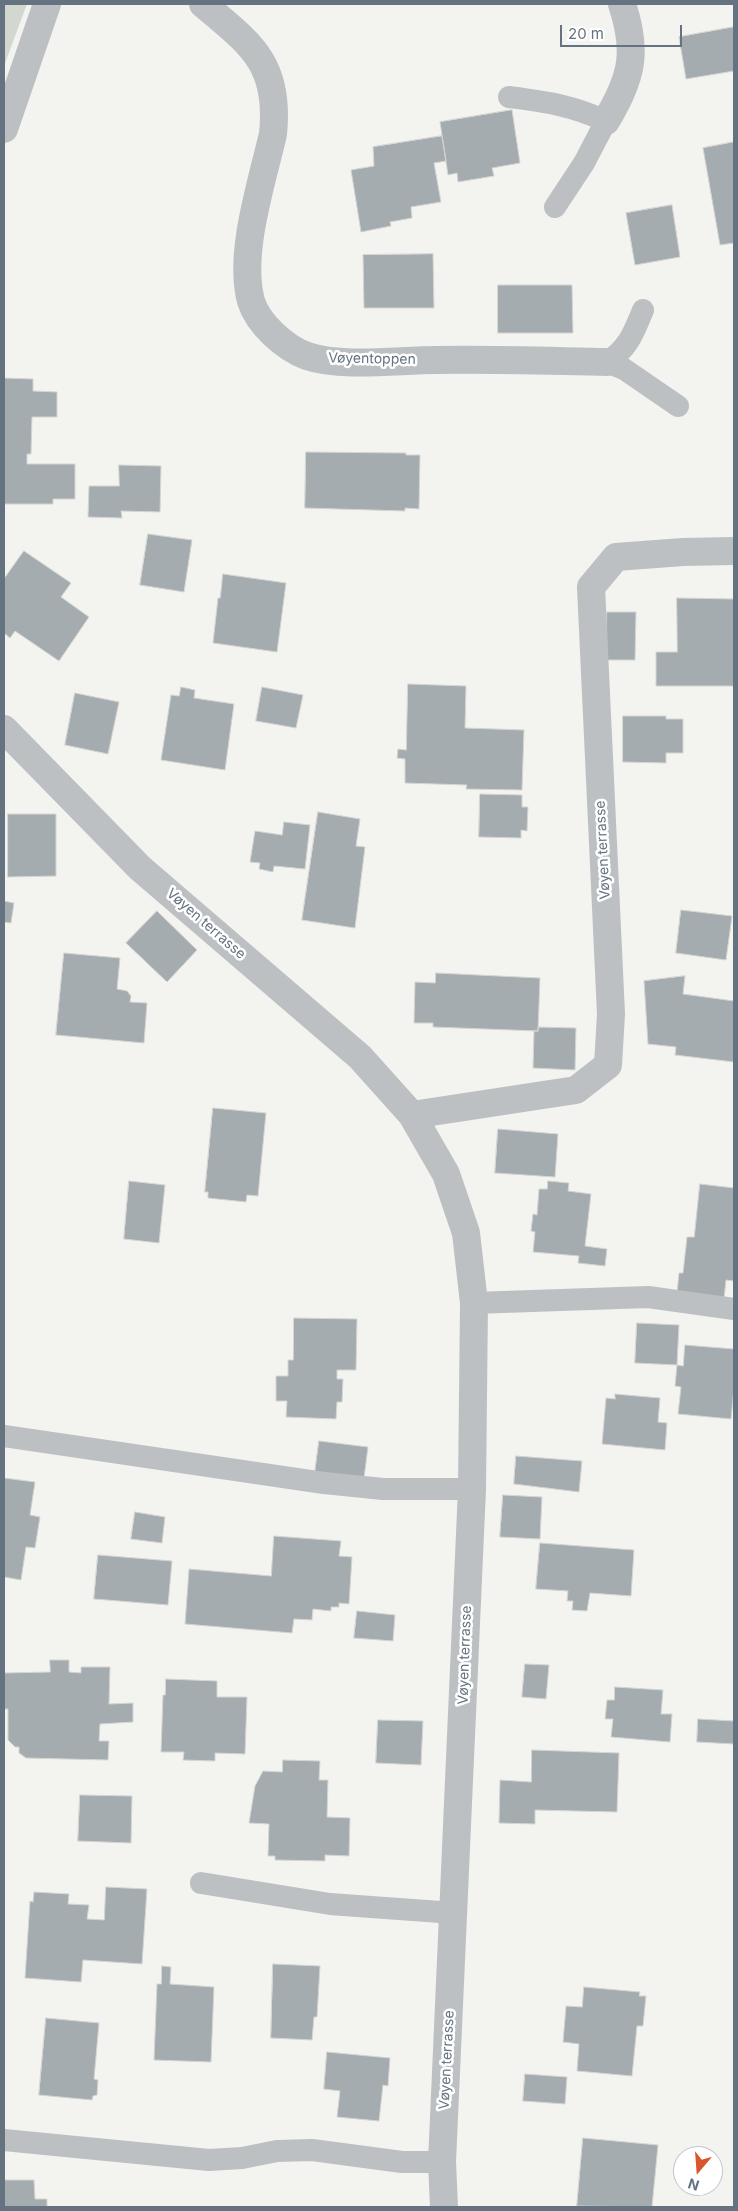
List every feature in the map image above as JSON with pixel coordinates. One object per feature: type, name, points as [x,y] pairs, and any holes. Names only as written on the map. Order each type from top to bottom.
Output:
[{"type":"street","points":[[4,128],[47,4]]},
{"type":"street","name":"Vøyentoppen","points":[[203,4],[241,36],[259,55],[274,90],[275,114],[273,134],[248,248],[246,270],[252,303],[258,315],[272,332],[292,348],[307,356],[336,362],[436,360],[607,362]]},
{"type":"street","points":[[606,121],[620,98],[627,81],[632,53],[629,28],[622,4]]},
{"type":"street","name":"Vøyen terrasse","points":[[412,1115],[576,1090],[608,1065],[611,1014],[591,587],[616,557],[683,552],[734,551]]},
{"type":"street","name":"Vøyen terrasse","points":[[4,729],[140,868],[360,1057],[412,1115],[446,1174],[466,1233],[474,1303],[472,1489],[442,2162],[444,2207]]},
{"type":"lane","points":[[508,96],[562,104],[581,109],[606,121],[584,163],[555,207]]},
{"type":"lane","points":[[607,362],[625,348],[643,310]]},
{"type":"lane","points":[[607,362],[624,369],[678,406]]},
{"type":"lane","points":[[474,1303],[648,1297],[734,1309]]},
{"type":"lane","points":[[4,1436],[324,1484],[383,1489],[472,1489]]},
{"type":"lane","points":[[201,1883],[330,1904],[454,1913]]},
{"type":"lane","points":[[4,2140],[209,2160],[242,2158],[277,2151],[312,2150],[402,2162],[442,2162]]},
{"type":"shaded area","points":[[4,4],[27,4],[4,66]]},
{"type":"building","points":[[734,27],[734,71],[686,79],[679,37]]},
{"type":"building","points":[[512,110],[520,163],[492,168],[494,176],[458,182],[457,173],[448,175],[440,122]]},
{"type":"building","points":[[442,136],[446,161],[434,163],[441,202],[411,207],[412,218],[390,222],[391,226],[361,232],[351,170],[374,166],[373,147]]},
{"type":"building","points":[[734,142],[734,243],[720,245],[703,148]]},
{"type":"building","points":[[672,205],[680,257],[635,265],[626,213]]},
{"type":"building","points":[[433,254],[434,308],[364,308],[363,255]]},
{"type":"building","points":[[498,285],[572,285],[573,333],[498,333]]},
{"type":"building","points":[[4,378],[33,379],[33,391],[57,392],[57,417],[32,417],[31,454],[27,454],[27,464],[75,464],[75,499],[53,499],[53,504],[4,504]]},
{"type":"building","points":[[306,452],[406,453],[406,455],[420,455],[419,509],[405,508],[405,511],[305,508]]},
{"type":"building","points":[[119,465],[161,466],[160,512],[121,511],[122,518],[88,517],[89,486],[119,486]]},
{"type":"building","points":[[148,534],[192,540],[184,592],[140,585]]},
{"type":"building","points":[[24,551],[71,583],[61,597],[89,617],[59,661],[15,631],[10,638],[4,633],[4,579]]},
{"type":"building","points":[[223,574],[286,583],[277,652],[213,643],[218,598],[220,598]]},
{"type":"building","points":[[677,598],[734,599],[734,686],[656,686],[656,652],[677,652]]},
{"type":"building","points":[[607,612],[636,612],[635,660],[607,660]]},
{"type":"building","points":[[408,684],[466,686],[465,728],[524,730],[522,790],[466,789],[467,785],[405,783],[405,759],[397,758],[398,749],[406,750]]},
{"type":"building","points":[[181,687],[195,690],[194,698],[234,704],[225,770],[161,760],[171,695],[179,696]]},
{"type":"building","points":[[262,687],[303,695],[296,728],[256,721]]},
{"type":"building","points":[[75,693],[119,702],[108,754],[65,745]]},
{"type":"building","points":[[623,716],[666,716],[666,719],[683,719],[683,753],[666,753],[666,763],[623,762]]},
{"type":"building","points":[[480,794],[522,795],[522,807],[528,807],[527,831],[521,830],[521,838],[479,837]]},
{"type":"building","points":[[318,812],[360,819],[356,846],[365,847],[355,928],[302,920]]},
{"type":"building","points":[[8,814],[56,814],[56,876],[8,877]]},
{"type":"building","points":[[284,822],[310,825],[305,869],[274,866],[273,872],[259,869],[260,863],[250,862],[255,831],[282,835]]},
{"type":"building","points":[[4,901],[14,903],[11,923],[4,922]]},
{"type":"building","points":[[681,910],[732,916],[726,960],[676,953]]},
{"type":"building","points":[[157,911],[197,950],[167,982],[126,943]]},
{"type":"building","points":[[64,953],[120,958],[117,989],[127,991],[131,996],[130,1002],[147,1003],[144,1043],[56,1035]]},
{"type":"building","points":[[436,973],[540,978],[538,1031],[433,1027],[433,1023],[414,1023],[415,982],[435,983]]},
{"type":"building","points":[[685,976],[683,994],[734,1001],[734,1062],[675,1055],[676,1047],[648,1044],[644,981]]},
{"type":"building","points":[[538,1027],[576,1028],[575,1070],[533,1068],[534,1031],[538,1031]]},
{"type":"building","points":[[213,1108],[266,1113],[258,1196],[247,1195],[246,1202],[208,1198],[208,1192],[205,1192]]},
{"type":"building","points":[[498,1129],[558,1134],[555,1177],[495,1173]]},
{"type":"building","points":[[129,1181],[165,1185],[159,1243],[124,1239]]},
{"type":"building","points":[[548,1181],[569,1183],[568,1191],[591,1194],[585,1246],[607,1249],[605,1266],[578,1263],[579,1256],[533,1252],[535,1232],[531,1231],[533,1214],[537,1215],[539,1189],[547,1189]]},
{"type":"building","points":[[700,1184],[734,1188],[734,1281],[726,1280],[724,1299],[677,1293],[679,1273],[683,1273],[687,1237],[694,1237]]},
{"type":"building","points":[[294,1318],[357,1319],[356,1370],[337,1370],[337,1379],[343,1379],[342,1402],[337,1402],[336,1419],[286,1417],[287,1401],[276,1401],[276,1376],[288,1376],[288,1360],[293,1360]]},
{"type":"building","points":[[637,1323],[679,1325],[677,1365],[635,1363]]},
{"type":"building","points":[[685,1345],[734,1349],[734,1388],[731,1419],[678,1414],[681,1387],[675,1386],[677,1365],[683,1366]]},
{"type":"building","points":[[615,1394],[660,1398],[658,1422],[667,1423],[665,1450],[602,1444],[606,1398],[615,1399]]},
{"type":"building","points":[[319,1441],[368,1447],[364,1478],[315,1472]]},
{"type":"building","points":[[516,1456],[582,1461],[579,1492],[514,1484]]},
{"type":"building","points":[[4,1478],[35,1482],[30,1515],[40,1517],[35,1548],[26,1547],[21,1580],[4,1577]]},
{"type":"building","points":[[503,1495],[542,1497],[540,1539],[500,1537]]},
{"type":"building","points":[[135,1512],[165,1517],[162,1543],[131,1539]]},
{"type":"building","points":[[274,1536],[341,1541],[339,1556],[352,1557],[349,1604],[339,1603],[339,1607],[331,1607],[331,1611],[313,1609],[312,1620],[294,1619],[292,1633],[185,1624],[189,1569],[271,1576]]},
{"type":"building","points":[[540,1543],[634,1550],[631,1596],[590,1593],[587,1611],[572,1610],[573,1601],[567,1601],[568,1591],[536,1589]]},
{"type":"building","points":[[98,1555],[172,1561],[168,1605],[94,1599]]},
{"type":"building","points":[[357,1611],[395,1615],[393,1641],[354,1638]]},
{"type":"building","points":[[50,1660],[69,1660],[69,1672],[81,1673],[81,1667],[110,1667],[109,1704],[133,1703],[133,1722],[100,1724],[99,1741],[109,1741],[108,1760],[26,1758],[19,1753],[19,1747],[15,1747],[8,1740],[8,1709],[4,1709],[4,1673],[50,1672]]},
{"type":"building","points":[[525,1664],[549,1665],[546,1699],[522,1697]]},
{"type":"building","points":[[166,1679],[217,1681],[217,1697],[247,1697],[245,1754],[215,1753],[215,1761],[183,1760],[184,1752],[161,1752],[163,1695],[165,1695]]},
{"type":"building","points":[[615,1687],[663,1690],[661,1714],[672,1714],[670,1742],[611,1737],[613,1719],[605,1719],[607,1700],[614,1700]]},
{"type":"building","points":[[698,1719],[734,1721],[734,1744],[697,1742]]},
{"type":"building","points":[[378,1720],[423,1721],[421,1765],[376,1763]]},
{"type":"building","points":[[532,1750],[619,1753],[617,1812],[535,1810],[535,1824],[499,1823],[500,1780],[531,1782]]},
{"type":"building","points":[[283,1760],[320,1761],[319,1780],[328,1780],[327,1817],[350,1818],[349,1856],[325,1855],[325,1861],[275,1860],[275,1856],[268,1856],[269,1824],[249,1823],[255,1786],[263,1771],[282,1772]]},
{"type":"building","points":[[80,1795],[132,1796],[131,1843],[78,1841]]},
{"type":"building","points":[[106,1887],[147,1889],[142,1964],[83,1960],[81,1982],[25,1978],[30,1901],[33,1902],[34,1892],[69,1894],[68,1904],[89,1905],[87,1919],[104,1920]]},
{"type":"building","points":[[273,1964],[320,1966],[317,2017],[314,2017],[312,2040],[271,2038]]},
{"type":"building","points":[[162,1966],[171,1967],[170,1984],[214,1987],[211,2062],[154,2060],[157,1984],[161,1984]]},
{"type":"building","points":[[584,1987],[640,1992],[639,1996],[646,1996],[643,2026],[637,2026],[632,2076],[577,2071],[579,2044],[563,2042],[566,2006],[582,2007]]},
{"type":"building","points":[[46,2018],[99,2023],[94,2079],[98,2080],[97,2095],[93,2096],[92,2100],[39,2095]]},
{"type":"building","points":[[327,2052],[390,2058],[388,2086],[383,2085],[379,2121],[337,2117],[340,2091],[324,2089]]},
{"type":"building","points":[[525,2074],[567,2077],[565,2104],[523,2101]]},
{"type":"building","points":[[583,2138],[658,2145],[652,2207],[577,2206]]},
{"type":"building","points":[[4,2180],[34,2180],[35,2199],[47,2199],[47,2207],[4,2207]]}]
